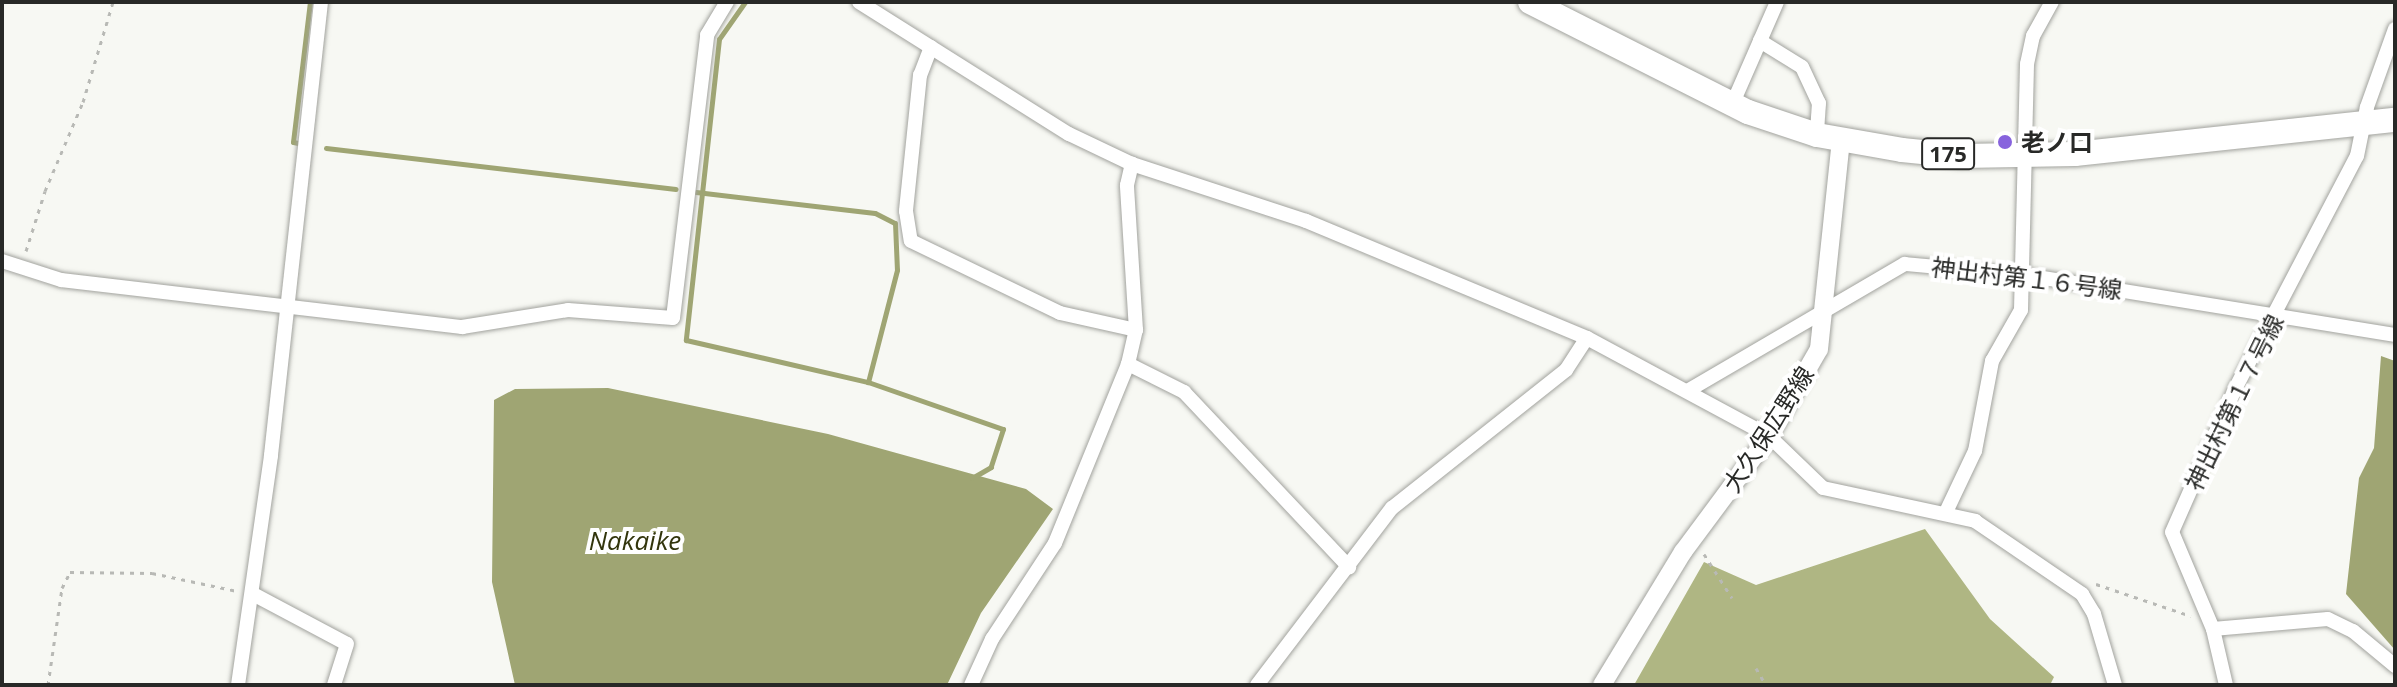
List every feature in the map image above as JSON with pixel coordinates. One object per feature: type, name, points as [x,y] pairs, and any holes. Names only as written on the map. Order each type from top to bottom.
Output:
[{"type":"highway","name":"175","points":[[1530,2],[1732,105],[1829,138],[1962,156],[2029,156],[2395,120]]},
{"type":"street","points":[[238,685],[253,594],[321,2]]},
{"type":"street","points":[[2,261],[61,280],[286,309],[462,327],[568,310],[673,318],[707,35],[727,2]]},
{"type":"street","points":[[859,2],[882,8],[931,47],[1069,134],[1132,164],[1306,221],[1587,338],[1689,390],[1769,436],[1823,488],[1946,512],[1975,521],[2055,571],[2082,594],[2094,614],[2115,685]]},
{"type":"street","points":[[1732,105],[1777,2]]},
{"type":"street","points":[[1946,512],[1975,451],[1992,361],[2021,310],[2029,156],[2027,64],[2033,36],[2052,2]]},
{"type":"street","name":"神出村第１７号線","points":[[2226,685],[2213,629],[2172,532],[2235,389],[2357,156],[2362,124],[2395,29]]},
{"type":"street","points":[[1760,41],[1802,67],[1819,103],[1829,138]]},
{"type":"street","points":[[931,47],[920,75],[906,211],[911,241],[1060,313],[1136,330]]},
{"type":"street","name":"大久保広野線","points":[[1602,685],[1693,537],[1769,436],[1819,349],[1827,311],[1829,138]]},
{"type":"street","points":[[971,685],[992,639],[1055,543],[1128,364],[1136,330],[1127,185],[1132,164]]},
{"type":"street","name":"神出村第１６号線","points":[[1689,390],[1905,264],[2025,275],[2395,335]]},
{"type":"street","points":[[1257,685],[1392,508],[1566,370],[1587,338]]},
{"type":"street","points":[[1128,364],[1184,392],[1349,567]]},
{"type":"street","points":[[253,594],[347,644],[334,685]]},
{"type":"street","points":[[2213,629],[2328,619],[2353,631],[2395,666]]},
{"type":"path","points":[[21,267],[45,191],[83,102],[113,2]]},
{"type":"path","points":[[1693,537],[1732,598]]},
{"type":"path","points":[[2055,571],[2133,600],[2193,616],[2206,613]]},
{"type":"path","points":[[48,685],[62,588],[70,572],[152,573],[253,594]]},
{"type":"path","points":[[1756,668],[1766,685]]},
{"type":"shaded area","points":[[1925,529],[1990,619],[2054,677],[2050,685],[1634,685],[1704,562],[1756,585]]},
{"type":"water","points":[[2381,356],[2395,361],[2395,650],[2346,594],[2359,478],[2374,448]]},
{"type":"water","name":"Nakaike","points":[[608,388],[828,434],[1026,489],[1053,509],[981,613],[947,685],[515,685],[492,582],[494,400],[515,389]]},
{"type":"waterway","points":[[298,143],[293,142],[310,2]]},
{"type":"waterway","points":[[745,2],[719,39],[686,340],[868,382],[1003,429],[991,467],[972,478]]},
{"type":"waterway","points":[[326,148],[676,189]]},
{"type":"waterway","points":[[696,192],[875,213],[895,223],[897,270],[868,382]]},
{"type":"place","name":"老ノ口","points":[[2005,142]]}]
